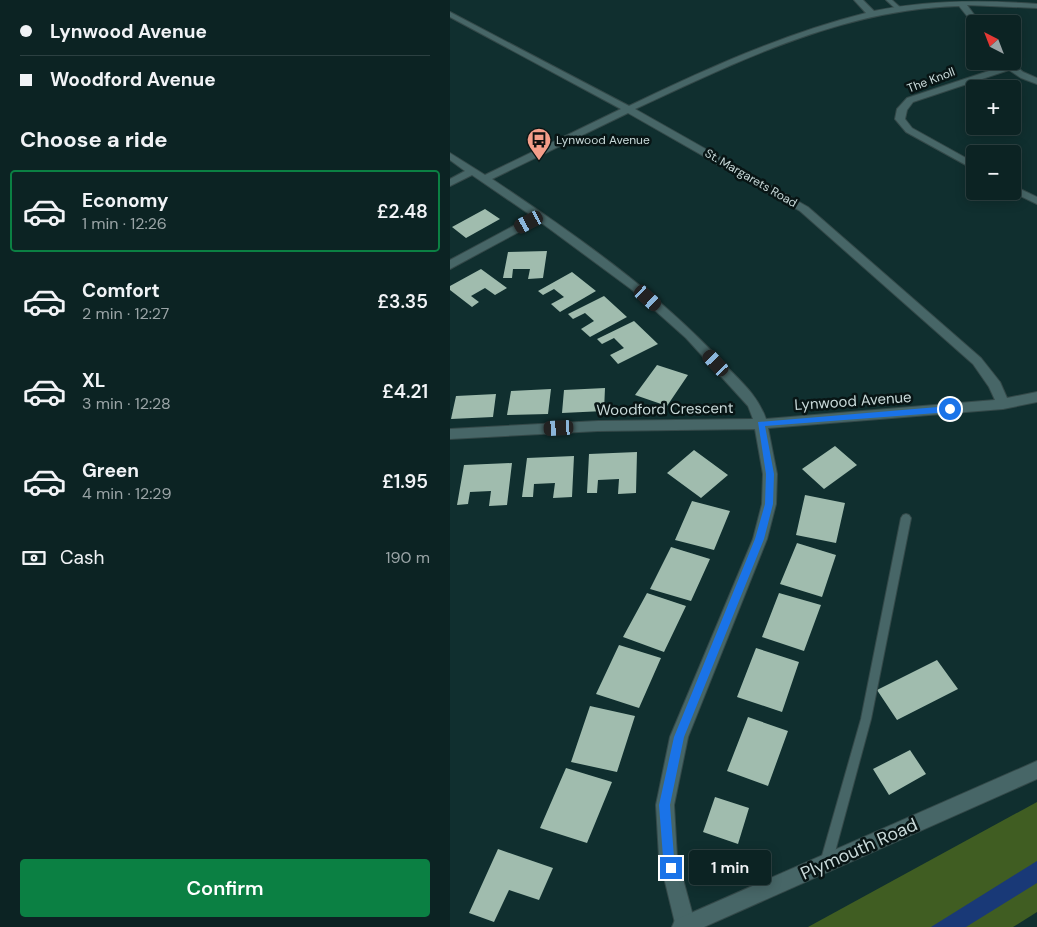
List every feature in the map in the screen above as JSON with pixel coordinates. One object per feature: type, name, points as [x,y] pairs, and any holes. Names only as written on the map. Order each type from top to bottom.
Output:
[{"type":"street","points":[[858,0],[872,14]]},
{"type":"street","points":[[962,4],[970,15]]},
{"type":"street","points":[[485,179],[628,109],[756,51],[811,30],[899,9],[962,4],[1037,6]]},
{"type":"street","name":"St. Margarets Road","points":[[450,14],[628,109],[804,209],[977,361],[995,385],[1003,404]]},
{"type":"street","name":"The Knoll","points":[[966,162],[909,130],[900,119],[902,109],[910,100],[991,70]]},
{"type":"street","name":"The Knoll","points":[[1015,70],[1024,77],[1037,81]]},
{"type":"street","points":[[450,156],[540,216],[635,286],[690,335],[754,404],[761,424],[770,474],[769,504],[760,539],[679,737],[665,805],[668,857],[684,926]]},
{"type":"street","points":[[450,183],[473,171]]},
{"type":"street","points":[[1021,193],[1037,201]]},
{"type":"street","points":[[450,264],[540,216]]},
{"type":"street","name":"Lynwood Avenue","points":[[761,424],[1003,404],[1037,397]]},
{"type":"street","name":"Woodford Crescent","points":[[450,434],[598,426],[761,424]]},
{"type":"street","name":"Plymouth Road","points":[[684,926],[1037,770]]},
{"type":"lane","points":[[889,0],[899,9]]},
{"type":"lane","points":[[826,864],[866,719],[906,518]]},
{"type":"green space","points":[[1037,802],[1037,912],[1013,927],[808,927]]},
{"type":"water","points":[[1037,861],[1037,883],[966,927],[931,927]]},
{"type":"building","points":[[485,209],[500,219],[466,238],[452,227]]},
{"type":"building","points":[[547,251],[543,278],[528,279],[530,269],[513,269],[512,278],[503,278],[508,252]]},
{"type":"building","points":[[481,269],[507,288],[495,295],[485,288],[471,296],[479,302],[472,307],[450,290],[450,286]]},
{"type":"building","points":[[572,272],[596,291],[560,312],[551,304],[564,297],[554,289],[543,295],[538,291]]},
{"type":"building","points":[[604,296],[627,317],[590,337],[581,329],[594,321],[585,313],[573,319],[568,314]]},
{"type":"building","points":[[634,321],[658,344],[618,364],[610,355],[624,348],[614,338],[602,344],[597,339]]},
{"type":"building","points":[[657,365],[688,375],[667,406],[635,395]]},
{"type":"building","points":[[605,388],[604,411],[562,413],[564,390]]},
{"type":"building","points":[[551,389],[548,414],[507,415],[511,391]]},
{"type":"building","points":[[496,394],[493,417],[451,419],[456,396]]},
{"type":"building","points":[[835,446],[857,465],[824,489],[802,469]]},
{"type":"building","points":[[694,450],[728,475],[701,498],[667,473]]},
{"type":"building","points":[[637,452],[636,493],[618,494],[619,479],[598,480],[597,493],[587,493],[589,454]]},
{"type":"building","points":[[574,456],[572,497],[553,498],[555,483],[534,484],[533,497],[522,497],[527,458]]},
{"type":"building","points":[[512,463],[507,505],[489,506],[491,491],[470,492],[468,504],[457,505],[464,465]]},
{"type":"building","points":[[805,495],[845,503],[836,543],[796,535]]},
{"type":"building","points":[[692,501],[730,511],[714,550],[675,540]]},
{"type":"building","points":[[797,543],[836,555],[822,597],[780,584]]},
{"type":"building","points":[[671,547],[710,559],[691,601],[650,589]]},
{"type":"building","points":[[647,593],[686,606],[664,652],[623,637]]},
{"type":"building","points":[[779,593],[821,605],[804,651],[762,637]]},
{"type":"building","points":[[619,645],[661,658],[639,708],[596,694]]},
{"type":"building","points":[[756,648],[799,662],[782,712],[737,697]]},
{"type":"building","points":[[937,660],[958,689],[897,720],[877,690]]},
{"type":"building","points":[[590,706],[635,716],[617,772],[571,762]]},
{"type":"building","points":[[748,717],[788,731],[768,786],[727,771]]},
{"type":"building","points":[[910,750],[926,774],[889,795],[873,769]]},
{"type":"building","points":[[566,768],[612,782],[587,843],[540,828]]},
{"type":"building","points":[[715,797],[749,808],[738,844],[703,832]]},
{"type":"building","points":[[498,849],[553,868],[539,900],[509,890],[494,922],[469,913]]},
{"type":"place","name":"Lynwood Avenue","points":[[539,161]]},
{"type":"route","points":[[671,868],[668,857],[665,805],[679,737],[760,539],[769,504],[770,474],[761,424],[950,409]]}]
